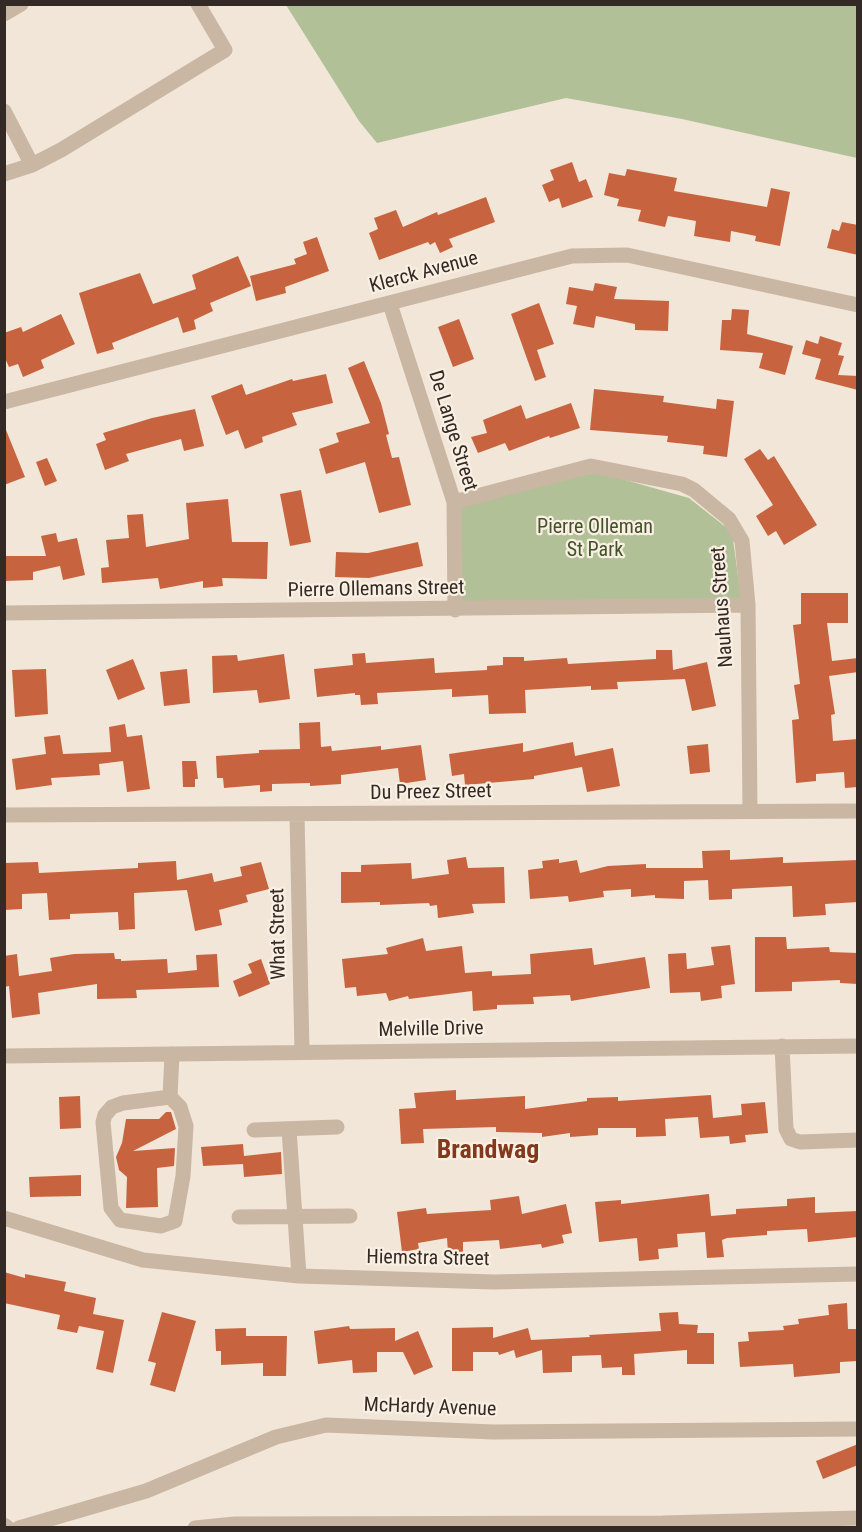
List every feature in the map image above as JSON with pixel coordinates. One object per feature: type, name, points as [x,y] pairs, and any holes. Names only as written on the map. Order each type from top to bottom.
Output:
[{"type":"street","points":[[4,14],[21,4]]},
{"type":"street","points":[[4,174],[32,165],[225,50],[198,4]]},
{"type":"street","points":[[7,120],[32,165]]},
{"type":"street","name":"Klerck Avenue","points":[[4,402],[390,304],[545,262],[598,254],[627,255],[858,305]]},
{"type":"street","name":"De Lange Street","points":[[390,304],[454,502],[455,610]]},
{"type":"street","name":"Nauhaus Street","points":[[454,502],[591,466],[682,484],[703,497],[729,519],[742,541],[748,605],[750,809]]},
{"type":"street","name":"Pierre Ollemans Street","points":[[4,613],[455,610],[748,605]]},
{"type":"street","name":"Du Preez Street","points":[[4,815],[858,810]]},
{"type":"street","name":"What Street","points":[[297,815],[302,1052]]},
{"type":"street","points":[[782,1046],[786,1129],[791,1139],[800,1142],[858,1140]]},
{"type":"street","name":"Melville Drive","points":[[4,1056],[858,1046]]},
{"type":"street","points":[[170,1097],[123,1103],[112,1107],[105,1115],[103,1122],[111,1208],[120,1220],[161,1226],[175,1221],[183,1176],[186,1126],[180,1107],[170,1097],[172,1054]]},
{"type":"street","points":[[254,1130],[337,1128]]},
{"type":"street","points":[[289,1129],[299,1276]]},
{"type":"street","points":[[239,1217],[350,1216]]},
{"type":"street","name":"Hiemstra Street","points":[[4,1218],[143,1260],[299,1276],[494,1282],[858,1274]]},
{"type":"street","name":"McHardy Avenue","points":[[19,1527],[146,1491],[276,1437],[326,1425],[493,1432],[858,1429]]},
{"type":"street","points":[[195,1527],[235,1524],[663,1525],[858,1518]]},
{"type":"green space","points":[[286,5],[857,5],[857,158],[682,119],[566,98],[377,143],[359,121]]},
{"type":"green space","name":"Pierre Olleman St Park","points":[[597,472],[689,498],[732,532],[742,605],[460,608],[460,506]]},
{"type":"building","points":[[572,162],[579,182],[586,179],[593,197],[562,208],[559,198],[549,202],[542,185],[554,180],[550,170]]},
{"type":"building","points":[[627,169],[677,178],[674,191],[767,207],[771,188],[790,192],[780,246],[755,241],[756,236],[731,231],[730,242],[694,236],[696,221],[668,216],[665,227],[638,221],[641,210],[617,206],[619,199],[604,195],[609,173],[625,176]]},
{"type":"building","points":[[486,197],[495,222],[449,239],[453,247],[440,253],[435,242],[430,245],[428,242],[379,260],[369,233],[378,229],[374,218],[396,210],[403,227],[437,212],[438,215]]},
{"type":"building","points":[[842,222],[858,225],[858,255],[827,248],[832,229],[839,231]]},
{"type":"building","points":[[317,237],[329,271],[285,287],[286,293],[256,301],[250,276],[296,264],[294,259],[307,254],[303,242]]},
{"type":"building","points":[[238,256],[251,286],[210,303],[213,311],[194,320],[196,329],[183,333],[178,317],[112,343],[114,349],[97,354],[79,293],[140,273],[153,304],[196,289],[192,275]]},
{"type":"building","points":[[595,283],[617,287],[614,299],[669,301],[668,331],[635,330],[635,324],[596,316],[594,328],[573,324],[577,306],[566,304],[569,287],[593,291]]},
{"type":"building","points":[[539,303],[554,344],[537,350],[546,377],[535,381],[511,314]]},
{"type":"building","points":[[732,309],[749,310],[747,334],[793,346],[785,375],[759,368],[763,353],[720,350],[722,320],[731,320]]},
{"type":"building","points":[[61,314],[75,344],[41,360],[44,368],[23,377],[18,364],[9,367],[4,356],[4,333],[21,327],[23,332]]},
{"type":"building","points":[[459,319],[474,359],[453,367],[438,327]]},
{"type":"building","points":[[820,336],[842,343],[838,355],[844,356],[838,375],[858,376],[858,390],[815,379],[821,359],[802,354],[806,340],[818,344]]},
{"type":"building","points":[[364,361],[381,403],[392,458],[399,457],[411,505],[379,513],[365,462],[326,474],[319,449],[339,442],[336,433],[370,423],[348,368]]},
{"type":"building","points":[[326,374],[333,403],[292,413],[297,425],[262,437],[263,442],[245,449],[238,430],[226,435],[211,396],[242,384],[246,395],[292,379],[293,381]]},
{"type":"building","points":[[594,389],[664,396],[663,402],[716,409],[717,399],[734,401],[727,457],[703,454],[704,446],[667,442],[668,436],[590,430]]},
{"type":"building","points":[[571,403],[580,428],[550,438],[549,436],[509,451],[505,443],[478,453],[471,437],[487,433],[483,420],[521,405],[526,419]]},
{"type":"building","points":[[195,409],[204,446],[184,451],[181,439],[126,454],[129,461],[105,470],[96,444],[106,440],[103,433],[152,418]]},
{"type":"building","points":[[4,425],[25,477],[4,485]]},
{"type":"building","points":[[760,449],[768,460],[774,456],[817,525],[784,545],[776,531],[768,536],[756,516],[773,505],[744,459]]},
{"type":"building","points":[[47,458],[57,481],[45,486],[36,462]]},
{"type":"building","points":[[301,490],[311,542],[290,546],[280,494]]},
{"type":"building","points":[[228,499],[232,542],[268,542],[267,579],[222,578],[223,586],[203,588],[203,581],[160,589],[158,578],[102,583],[101,568],[109,567],[106,540],[129,538],[127,515],[143,514],[146,547],[189,539],[186,503]]},
{"type":"building","points":[[56,533],[58,542],[77,538],[85,575],[63,580],[60,566],[33,572],[33,580],[4,581],[4,556],[46,556],[41,536]]},
{"type":"building","points":[[418,542],[423,566],[369,578],[335,577],[336,552],[368,553]]},
{"type":"building","points":[[801,593],[848,593],[848,623],[827,623],[832,661],[858,658],[858,672],[829,676],[835,714],[831,715],[833,741],[858,739],[858,787],[845,788],[844,772],[816,774],[816,781],[796,783],[792,720],[799,719],[794,685],[800,684],[793,625],[801,624]]},
{"type":"building","points":[[656,650],[672,650],[673,670],[707,662],[716,706],[692,711],[685,679],[617,682],[618,689],[591,690],[591,686],[525,690],[526,713],[489,714],[488,695],[452,697],[452,689],[377,693],[378,704],[361,705],[360,695],[355,695],[355,693],[317,697],[314,669],[353,665],[352,654],[365,653],[366,663],[434,658],[435,673],[487,670],[487,666],[503,665],[503,657],[524,657],[524,661],[567,658],[568,664],[656,659]]},
{"type":"building","points":[[284,654],[290,699],[259,703],[257,690],[213,693],[212,656],[237,655],[238,661]]},
{"type":"building","points":[[133,659],[145,689],[118,700],[106,670]]},
{"type":"building","points":[[46,669],[48,714],[15,717],[12,670]]},
{"type":"building","points":[[187,669],[190,703],[164,706],[160,672]]},
{"type":"building","points":[[320,722],[321,747],[331,746],[332,751],[381,746],[381,750],[421,745],[426,780],[400,784],[398,768],[341,775],[341,784],[310,786],[310,783],[272,784],[272,791],[260,792],[260,785],[224,788],[223,778],[217,778],[216,756],[259,753],[259,750],[300,749],[299,723]]},
{"type":"building","points":[[125,724],[127,737],[142,735],[150,789],[127,792],[123,761],[99,764],[100,775],[51,778],[52,785],[16,790],[12,759],[46,754],[44,737],[60,735],[63,754],[111,752],[109,727]]},
{"type":"building","points":[[573,742],[575,756],[613,748],[620,786],[587,792],[582,767],[534,776],[534,779],[465,785],[464,774],[452,776],[449,754],[523,743],[523,752]]},
{"type":"building","points":[[708,744],[710,772],[690,774],[687,746]]},
{"type":"building","points":[[182,761],[196,761],[198,779],[195,779],[195,787],[183,787]]},
{"type":"building","points":[[730,850],[730,860],[783,857],[783,863],[858,860],[858,902],[825,904],[826,915],[793,917],[792,886],[732,889],[732,899],[709,900],[708,880],[684,881],[684,899],[655,898],[655,895],[631,897],[631,889],[603,891],[604,897],[569,902],[568,896],[530,899],[528,870],[543,868],[542,861],[559,859],[559,863],[577,860],[580,873],[608,866],[646,864],[646,868],[703,868],[702,851]]},
{"type":"building","points":[[466,857],[468,868],[504,867],[505,903],[472,904],[474,913],[438,918],[437,905],[430,906],[429,903],[380,905],[380,902],[341,903],[341,872],[361,872],[361,865],[411,863],[412,879],[449,874],[447,860]]},
{"type":"building","points":[[176,861],[177,880],[212,873],[214,882],[242,876],[240,867],[261,862],[269,889],[246,895],[248,902],[219,910],[222,925],[195,931],[187,890],[134,893],[135,929],[119,930],[118,912],[70,914],[70,919],[49,920],[47,893],[22,894],[22,909],[4,910],[4,863],[38,862],[39,873],[138,868],[138,863]]},
{"type":"building","points":[[755,937],[786,937],[787,949],[829,947],[830,952],[858,953],[858,984],[840,983],[840,980],[792,982],[792,991],[755,992]]},
{"type":"building","points":[[423,938],[426,951],[462,946],[465,973],[492,971],[492,976],[531,974],[530,954],[592,948],[594,965],[645,957],[650,988],[571,1001],[570,995],[533,997],[534,1004],[497,1005],[497,1009],[473,1011],[472,991],[409,999],[408,996],[389,1001],[386,993],[357,996],[356,987],[345,988],[342,959],[388,954],[386,948]]},
{"type":"building","points":[[730,945],[735,984],[721,986],[722,998],[701,1001],[700,992],[670,993],[668,954],[686,953],[687,969],[714,965],[711,947]]},
{"type":"building","points":[[114,953],[115,959],[121,959],[121,961],[167,959],[168,973],[197,970],[196,955],[217,954],[219,987],[136,990],[137,998],[97,999],[97,984],[38,993],[40,1014],[12,1018],[9,986],[4,987],[4,956],[17,954],[19,976],[52,971],[50,958],[74,954]]},
{"type":"building","points":[[261,959],[270,984],[239,997],[233,981],[252,973],[248,964]]},
{"type":"building","points":[[456,1090],[456,1100],[525,1096],[525,1109],[587,1101],[587,1098],[618,1097],[618,1101],[711,1095],[713,1118],[742,1115],[741,1104],[765,1102],[768,1133],[745,1135],[746,1142],[730,1144],[729,1136],[700,1138],[698,1117],[665,1119],[666,1136],[636,1137],[636,1128],[598,1128],[598,1135],[570,1137],[570,1133],[542,1137],[542,1133],[496,1132],[496,1127],[423,1129],[424,1143],[401,1144],[399,1109],[416,1108],[414,1093]]},
{"type":"building","points":[[80,1096],[81,1128],[60,1129],[59,1097]]},
{"type":"building","points":[[166,1112],[171,1112],[176,1129],[133,1151],[175,1148],[174,1166],[157,1168],[158,1207],[126,1208],[127,1177],[119,1170],[116,1157],[122,1143],[126,1119],[159,1119]]},
{"type":"building","points":[[243,1144],[244,1156],[281,1152],[282,1174],[244,1177],[243,1164],[203,1166],[201,1147]]},
{"type":"building","points":[[81,1175],[81,1196],[30,1197],[29,1177]]},
{"type":"building","points":[[709,1194],[711,1216],[736,1214],[736,1209],[787,1206],[787,1199],[815,1197],[815,1213],[858,1211],[858,1237],[808,1242],[807,1229],[767,1231],[767,1235],[722,1240],[724,1257],[707,1258],[705,1232],[677,1234],[678,1247],[658,1249],[659,1259],[639,1261],[637,1238],[599,1242],[595,1202],[621,1200],[621,1204]]},
{"type":"building","points":[[519,1196],[522,1214],[566,1204],[572,1233],[562,1235],[564,1243],[542,1248],[541,1244],[500,1249],[499,1240],[463,1242],[463,1252],[448,1253],[447,1238],[418,1243],[419,1249],[402,1252],[397,1212],[426,1208],[427,1214],[491,1210],[490,1200]]},
{"type":"building","points":[[4,1272],[25,1278],[25,1274],[66,1282],[64,1291],[96,1298],[93,1314],[124,1320],[113,1373],[96,1369],[104,1331],[79,1326],[77,1333],[57,1329],[60,1315],[4,1303]]},
{"type":"building","points":[[847,1303],[848,1329],[858,1329],[858,1361],[840,1362],[840,1373],[794,1377],[793,1364],[740,1367],[738,1342],[749,1341],[748,1332],[784,1330],[783,1326],[799,1324],[798,1319],[829,1315],[828,1305]]},
{"type":"building","points":[[162,1312],[196,1321],[175,1392],[150,1385],[156,1363],[148,1361]]},
{"type":"building","points":[[678,1312],[679,1324],[698,1325],[697,1333],[714,1333],[714,1364],[687,1364],[687,1350],[634,1354],[635,1375],[622,1375],[622,1367],[602,1368],[601,1355],[572,1356],[572,1372],[543,1373],[542,1350],[516,1358],[514,1350],[499,1355],[498,1352],[473,1352],[473,1371],[452,1371],[452,1328],[493,1327],[493,1338],[528,1328],[531,1340],[590,1337],[589,1335],[661,1331],[659,1313]]},
{"type":"building","points":[[349,1326],[350,1329],[395,1328],[395,1341],[418,1331],[433,1367],[414,1375],[403,1352],[377,1352],[377,1372],[353,1373],[352,1360],[318,1364],[314,1331]]},
{"type":"building","points":[[246,1328],[246,1336],[287,1336],[286,1376],[263,1376],[263,1363],[221,1365],[221,1351],[216,1351],[215,1329]]},
{"type":"building","points":[[858,1444],[858,1465],[823,1479],[816,1461]]},
{"type":"district","name":"Brandwag","points":[[488,1151]]}]
